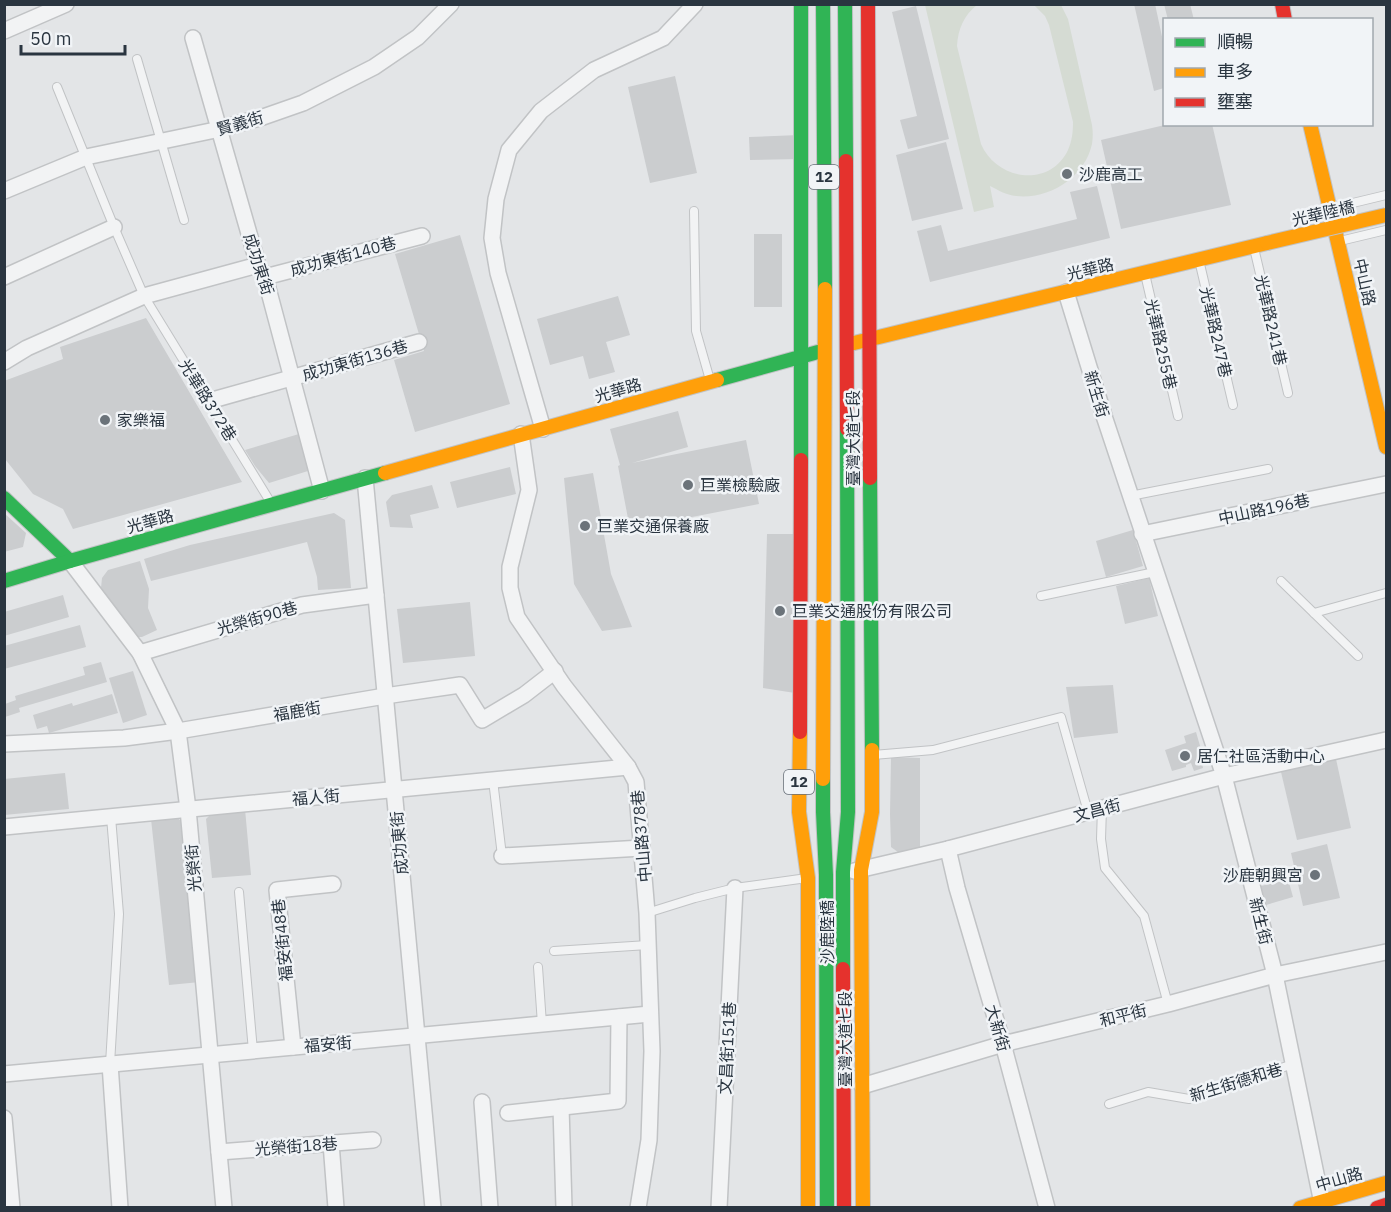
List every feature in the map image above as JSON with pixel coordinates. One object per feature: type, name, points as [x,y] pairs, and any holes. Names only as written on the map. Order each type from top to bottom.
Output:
[{"type":"main road","name":"臺灣大道七段","points":[[801,4],[802,355],[799,812],[808,878],[808,1208]]},
{"type":"main road","name":"臺灣大道七段","points":[[823,4],[825,350],[823,812],[826,875]]},
{"type":"main road","name":"臺灣大道七段","points":[[843,872],[848,812],[845,4]]},
{"type":"main road","name":"臺灣大道七段","points":[[863,1208],[861,870],[872,812],[868,4]]},
{"type":"main road","name":"中山路","points":[[1310,126],[1386,447]]},
{"type":"main road","name":"光華陸橋","points":[[1261,245],[1386,215]]},
{"type":"main road","name":"光華路","points":[[4,581],[802,355],[1261,245]]},
{"type":"main road","points":[[802,324],[825,350]]},
{"type":"main road","points":[[4,498],[70,561]]},
{"type":"main road","name":"臺灣大道七段","points":[[808,878],[823,812]]},
{"type":"main road","name":"臺灣大道七段","points":[[848,812],[861,870]]},
{"type":"main road","name":"沙鹿陸橋","points":[[843,872],[844,1208]]},
{"type":"main road","name":"沙鹿陸橋","points":[[826,875],[827,1208]]},
{"type":"main road","name":"中山路","points":[[1300,1208],[1322,1204],[1386,1183]]},
{"type":"main road","points":[[1377,1208],[1386,1205]]},
{"type":"street","points":[[4,31],[66,4]]},
{"type":"street","name":"賢義街","points":[[4,191],[86,157],[220,129],[303,103],[374,67],[418,37],[451,4]]},
{"type":"street","points":[[543,429],[498,273],[492,238],[496,199],[509,150],[541,111],[594,70],[663,38],[695,4]]},
{"type":"street","name":"成功東街","points":[[193,38],[322,490]]},
{"type":"street","points":[[4,277],[114,227]]},
{"type":"street","name":"成功東街140巷","points":[[261,271],[422,236]]},
{"type":"street","points":[[4,363],[27,348],[144,296],[261,271]]},
{"type":"street","name":"新生街","points":[[1066,292],[1142,534],[1224,776],[1275,975],[1322,1204]]},
{"type":"street","name":"成功東街136巷","points":[[209,401],[418,342]]},
{"type":"street","name":"中山路378巷","points":[[521,435],[529,490],[510,567],[510,588],[517,617],[564,686],[628,766],[636,783],[647,913],[652,1051],[649,1140],[638,1208]]},
{"type":"street","name":"成功東街","points":[[365,478],[433,1208]]},
{"type":"street","name":"中山路196巷","points":[[1142,534],[1386,484]]},
{"type":"street","name":"光榮街","points":[[70,561],[140,652],[178,732],[188,809],[224,1208]]},
{"type":"street","name":"光榮街90巷","points":[[140,652],[302,605],[376,595]]},
{"type":"street","name":"福鹿街","points":[[4,744],[124,738],[178,732],[460,685],[482,720],[524,695],[555,671]]},
{"type":"street","name":"文昌街","points":[[808,878],[861,870],[1224,776],[1386,740]]},
{"type":"street","name":"福人街","points":[[4,826],[628,766]]},
{"type":"street","points":[[501,856],[642,848]]},
{"type":"street","name":"大新街","points":[[948,849],[1047,1208]]},
{"type":"street","name":"福安街48巷","points":[[293,1047],[277,890],[333,884]]},
{"type":"street","name":"文昌街151巷","points":[[719,1208],[735,888]]},
{"type":"street","name":"和平街","points":[[862,1086],[1003,1044],[1275,975],[1386,952]]},
{"type":"street","name":"福安街","points":[[4,1074],[651,1014]]},
{"type":"street","points":[[508,1113],[618,1101],[619,1017]]},
{"type":"street","points":[[110,1064],[120,1208]]},
{"type":"street","points":[[482,1102],[490,1208]]},
{"type":"street","points":[[561,1107],[564,1208]]},
{"type":"street","points":[[4,1118],[12,1208]]},
{"type":"street","name":"光榮街18巷","points":[[219,1152],[373,1140]]},
{"type":"street","points":[[331,1143],[336,1208]]},
{"type":"lane","points":[[137,59],[183,220]]},
{"type":"lane","name":"光華路372巷","points":[[57,87],[144,296],[272,504]]},
{"type":"lane","points":[[1330,208],[1386,195]]},
{"type":"lane","points":[[694,211],[696,331],[711,381]]},
{"type":"lane","points":[[1338,242],[1386,230]]},
{"type":"lane","name":"光華路241巷","points":[[1261,245],[1288,393]]},
{"type":"lane","name":"光華路247巷","points":[[1199,259],[1233,405]]},
{"type":"lane","name":"光華路255巷","points":[[1145,273],[1178,416]]},
{"type":"lane","points":[[1130,496],[1268,469]]},
{"type":"lane","points":[[1041,596],[1155,572]]},
{"type":"lane","points":[[1281,581],[1358,656]]},
{"type":"lane","points":[[1314,613],[1386,592]]},
{"type":"lane","points":[[872,755],[933,750],[1061,717],[1095,810],[1105,868],[1144,916],[1168,1004]]},
{"type":"lane","points":[[494,780],[501,856]]},
{"type":"lane","points":[[110,1064],[119,914],[111,817]]},
{"type":"lane","points":[[647,913],[735,888],[808,878]]},
{"type":"lane","points":[[238,892],[253,1051]]},
{"type":"lane","points":[[554,951],[648,945]]},
{"type":"lane","points":[[538,967],[542,1024]]},
{"type":"lane","name":"新生街德和巷","points":[[1108,1104],[1148,1092],[1189,1099],[1293,1064]]},
{"type":"shaded area","points":[[925,5],[977,5],[963,23],[957,46],[981,144],[999,166],[1011,172],[1037,175],[1060,162],[1068,150],[1072,133],[1073,122],[1049,25],[1045,16],[1034,5],[1061,5],[1068,19],[1093,130],[1088,156],[1074,176],[1053,190],[1028,196],[1009,195],[990,186],[994,207],[974,212]]},
{"type":"building","points":[[1134,4],[1155,4],[1163,41],[1163,88],[1154,91]]},
{"type":"building","points":[[1164,4],[1190,4],[1194,18],[1168,18]]},
{"type":"building","points":[[916,6],[949,139],[908,149],[900,120],[917,116],[892,12]]},
{"type":"building","points":[[675,76],[697,173],[650,183],[628,87]]},
{"type":"building","points":[[1163,125],[1212,126],[1231,205],[1121,229],[1101,140]]},
{"type":"building","points":[[799,135],[800,159],[750,160],[749,137]]},
{"type":"building","points":[[946,142],[963,209],[912,221],[896,155]]},
{"type":"building","points":[[1097,186],[1110,238],[930,282],[917,231],[941,225],[948,251],[1077,219],[1070,192]]},
{"type":"building","points":[[754,234],[782,234],[782,307],[754,307]]},
{"type":"building","points":[[460,235],[510,404],[415,432],[394,360],[424,351],[395,254]]},
{"type":"building","points":[[618,296],[630,335],[606,342],[615,372],[589,379],[583,356],[550,365],[537,319]]},
{"type":"building","name":"家樂福","points":[[146,318],[242,482],[73,529],[63,509],[33,494],[5,459],[4,381],[63,359],[60,347]]},
{"type":"building","name":"巨業檢驗廠","points":[[678,411],[688,447],[632,463],[746,440],[759,504],[630,529],[618,466],[620,465],[610,429]]},
{"type":"building","points":[[299,434],[308,471],[269,483],[245,450]]},
{"type":"building","points":[[510,467],[516,494],[457,508],[450,482]]},
{"type":"building","name":"巨業交通保養廠","points":[[593,473],[611,574],[632,627],[602,631],[574,584],[564,478]]},
{"type":"building","points":[[432,485],[439,508],[410,515],[413,528],[390,527],[386,502],[392,495]]},
{"type":"building","points":[[4,513],[26,533],[23,547],[4,552]]},
{"type":"building","points":[[334,513],[345,520],[351,588],[318,590],[317,577],[307,542],[151,581],[144,559],[190,545]]},
{"type":"building","points":[[1133,530],[1143,566],[1106,577],[1096,541]]},
{"type":"building","name":"巨業交通股份有限公司","points":[[767,534],[796,534],[795,693],[763,688]]},
{"type":"building","points":[[140,561],[149,589],[148,608],[157,630],[137,637],[101,588],[102,578],[108,570]]},
{"type":"building","points":[[1149,578],[1158,616],[1125,624],[1116,586]]},
{"type":"building","points":[[63,595],[69,617],[4,636],[4,612]]},
{"type":"building","points":[[470,602],[475,656],[403,663],[397,609]]},
{"type":"building","points":[[80,625],[86,647],[4,669],[4,646]]},
{"type":"building","points":[[101,662],[107,682],[19,708],[20,712],[5,717],[5,704],[16,700],[15,696],[85,675],[83,667]]},
{"type":"building","points":[[133,671],[147,715],[123,723],[109,678]]},
{"type":"building","points":[[1113,685],[1118,733],[1074,738],[1066,687]]},
{"type":"building","points":[[112,694],[118,713],[49,733],[47,726],[37,729],[33,715]]},
{"type":"building","name":"居仁社區活動中心","points":[[1196,732],[1205,763],[1202,763],[1203,768],[1194,771],[1191,763],[1172,771],[1165,750],[1186,743],[1184,736]]},
{"type":"building","points":[[891,757],[920,758],[920,850],[902,855],[891,847]]},
{"type":"building","points":[[1336,759],[1351,828],[1297,840],[1281,772]]},
{"type":"building","points":[[65,773],[69,809],[4,815],[4,779]]},
{"type":"building","points":[[245,809],[251,875],[212,878],[206,819],[213,812]]},
{"type":"building","points":[[177,817],[184,825],[200,982],[169,985],[151,819]]},
{"type":"building","name":"沙鹿朝興宮","points":[[1327,844],[1340,898],[1303,906],[1291,853]]},
{"type":"building","points":[[1288,879],[1293,897],[1266,905],[1261,886]]},
{"type":"traffic: fast","points":[[801,4],[801,460]]},
{"type":"traffic: fast","points":[[823,4],[825,289]]},
{"type":"traffic: fast","points":[[845,4],[846,161]]},
{"type":"traffic: fast","points":[[717,380],[818,352]]},
{"type":"traffic: fast","points":[[843,969],[843,872],[848,812],[847,429]]},
{"type":"traffic: fast","points":[[4,581],[385,473]]},
{"type":"traffic: fast","points":[[870,478],[872,750]]},
{"type":"traffic: fast","points":[[4,498],[70,561]]},
{"type":"traffic: fast","points":[[823,779],[826,875],[827,1208]]},
{"type":"traffic: slow","points":[[1310,126],[1386,447]]},
{"type":"traffic: slow","points":[[1267,243],[1386,215]]},
{"type":"traffic: slow","points":[[854,343],[1267,243]]},
{"type":"traffic: slow","points":[[823,779],[825,289]]},
{"type":"traffic: slow","points":[[385,473],[717,380]]},
{"type":"traffic: slow","points":[[800,732],[799,812],[808,878],[808,1208]]},
{"type":"traffic: slow","points":[[863,1208],[861,870],[872,812],[872,750]]},
{"type":"traffic: slow","points":[[1300,1208],[1386,1183]]},
{"type":"traffic: jam","points":[[868,4],[870,478]]},
{"type":"traffic: jam","points":[[1282,4],[1285,18]]},
{"type":"traffic: jam","points":[[846,161],[847,429]]},
{"type":"traffic: jam","points":[[800,732],[801,460]]},
{"type":"traffic: jam","points":[[843,969],[844,1208]]},
{"type":"traffic: jam","points":[[1377,1208],[1386,1205]]},
{"type":"place","name":"沙鹿高工","points":[[1067,174]]},
{"type":"place","name":"家樂福","points":[[105,420]]},
{"type":"place","name":"巨業檢驗廠","points":[[688,485]]},
{"type":"place","name":"巨業交通保養廠","points":[[585,526]]},
{"type":"place","name":"巨業交通股份有限公司","points":[[780,611]]},
{"type":"place","name":"居仁社區活動中心","points":[[1185,756]]},
{"type":"place","name":"沙鹿朝興宮","points":[[1315,875]]}]
